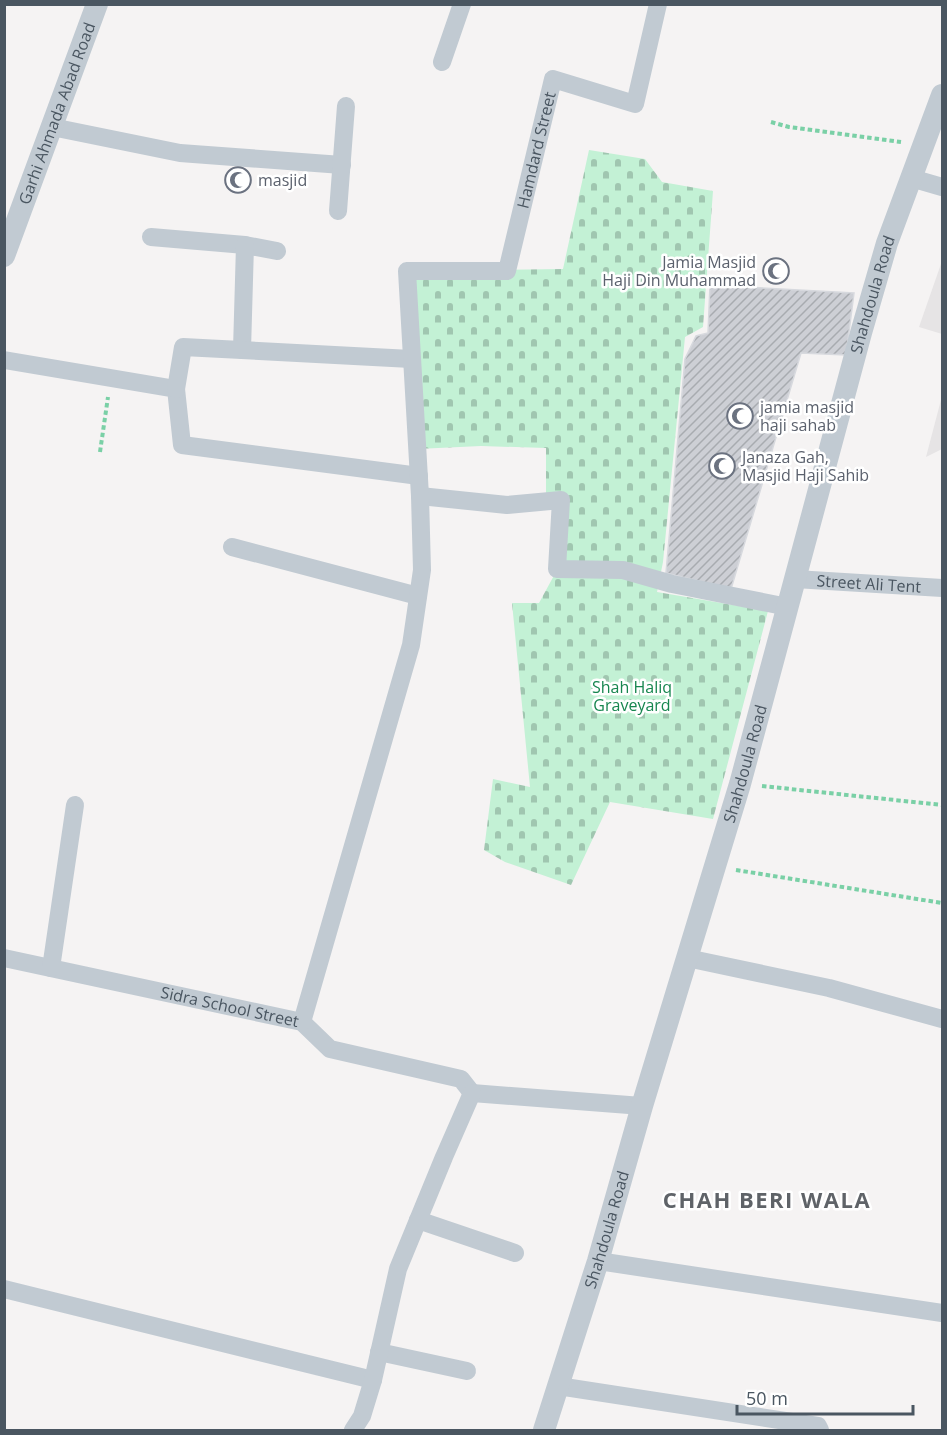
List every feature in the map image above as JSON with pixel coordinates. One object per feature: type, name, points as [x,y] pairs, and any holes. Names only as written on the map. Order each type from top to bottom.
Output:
[{"type":"street","name":"Garhi Ahmada Abad Road","points":[[4,256],[98,4]]},
{"type":"street","points":[[442,62],[462,4]]},
{"type":"street","name":"Hamdard Street","points":[[411,359],[407,271],[507,271],[553,79],[635,104],[658,4]]},
{"type":"street","name":"Shahdoula Road","points":[[544,1431],[598,1261],[642,1106],[740,784],[887,243],[942,95]]},
{"type":"street","points":[[338,211],[346,106]]},
{"type":"street","points":[[52,127],[180,153],[342,165]]},
{"type":"street","points":[[911,178],[942,187]]},
{"type":"street","points":[[151,237],[245,245],[277,251]]},
{"type":"street","points":[[242,350],[245,245]]},
{"type":"street","points":[[302,1022],[411,645],[422,570],[420,496],[411,359],[183,346],[176,389],[182,445],[418,476]]},
{"type":"street","points":[[4,360],[176,389]]},
{"type":"street","points":[[420,496],[507,505],[561,500],[557,570],[623,570],[672,584],[788,607]]},
{"type":"street","points":[[232,547],[418,596]]},
{"type":"street","name":"Street Ali Tent","points":[[795,579],[942,588]]},
{"type":"street","points":[[51,968],[75,805]]},
{"type":"street","name":"Sidra School Street","points":[[4,957],[302,1022],[330,1049],[461,1079],[472,1093]]},
{"type":"street","points":[[687,958],[829,988],[942,1019]]},
{"type":"street","points":[[353,1431],[362,1416],[373,1380],[398,1269],[472,1093],[642,1106]]},
{"type":"street","points":[[418,1220],[515,1253]]},
{"type":"street","points":[[598,1261],[942,1313]]},
{"type":"street","points":[[4,1289],[373,1380]]},
{"type":"street","points":[[380,1352],[467,1371]]},
{"type":"street","points":[[558,1386],[818,1426],[820,1431]]},
{"type":"path","points":[[771,122],[789,127],[923,145]]},
{"type":"path","points":[[100,452],[111,378]]},
{"type":"path","points":[[740,784],[942,805]]},
{"type":"path","points":[[714,866],[942,903]]},
{"type":"shaded area","points":[[942,261],[942,334],[919,327]]},
{"type":"shaded area","points":[[942,396],[942,449],[926,457]]},
{"type":"green space","name":"Shah Haliq Graveyard","points":[[589,150],[645,159],[662,182],[713,191],[703,327],[685,337],[663,562],[657,592],[768,611],[713,819],[610,802],[571,885],[505,862],[484,850],[493,779],[530,787],[512,603],[539,603],[557,570],[561,501],[546,502],[546,448],[481,446],[417,449],[407,271],[563,269]]},
{"type":"building","name":"Janaza Gah, Masjid Haji Sahib","points":[[710,285],[854,293],[846,355],[801,353],[731,589],[666,573],[685,359],[696,336],[708,333]]},
{"type":"place","name":"masjid","points":[[238,180]]},
{"type":"place","name":"Jamia Masjid Haji Din Muhammad","points":[[776,271]]},
{"type":"place","name":"jamia masjid haji sahab","points":[[740,416]]},
{"type":"place","name":"Janaza Gah, Masjid Haji Sahib","points":[[722,466]]},
{"type":"district","name":"CHAH BERI WALA","points":[[767,1200]]}]
